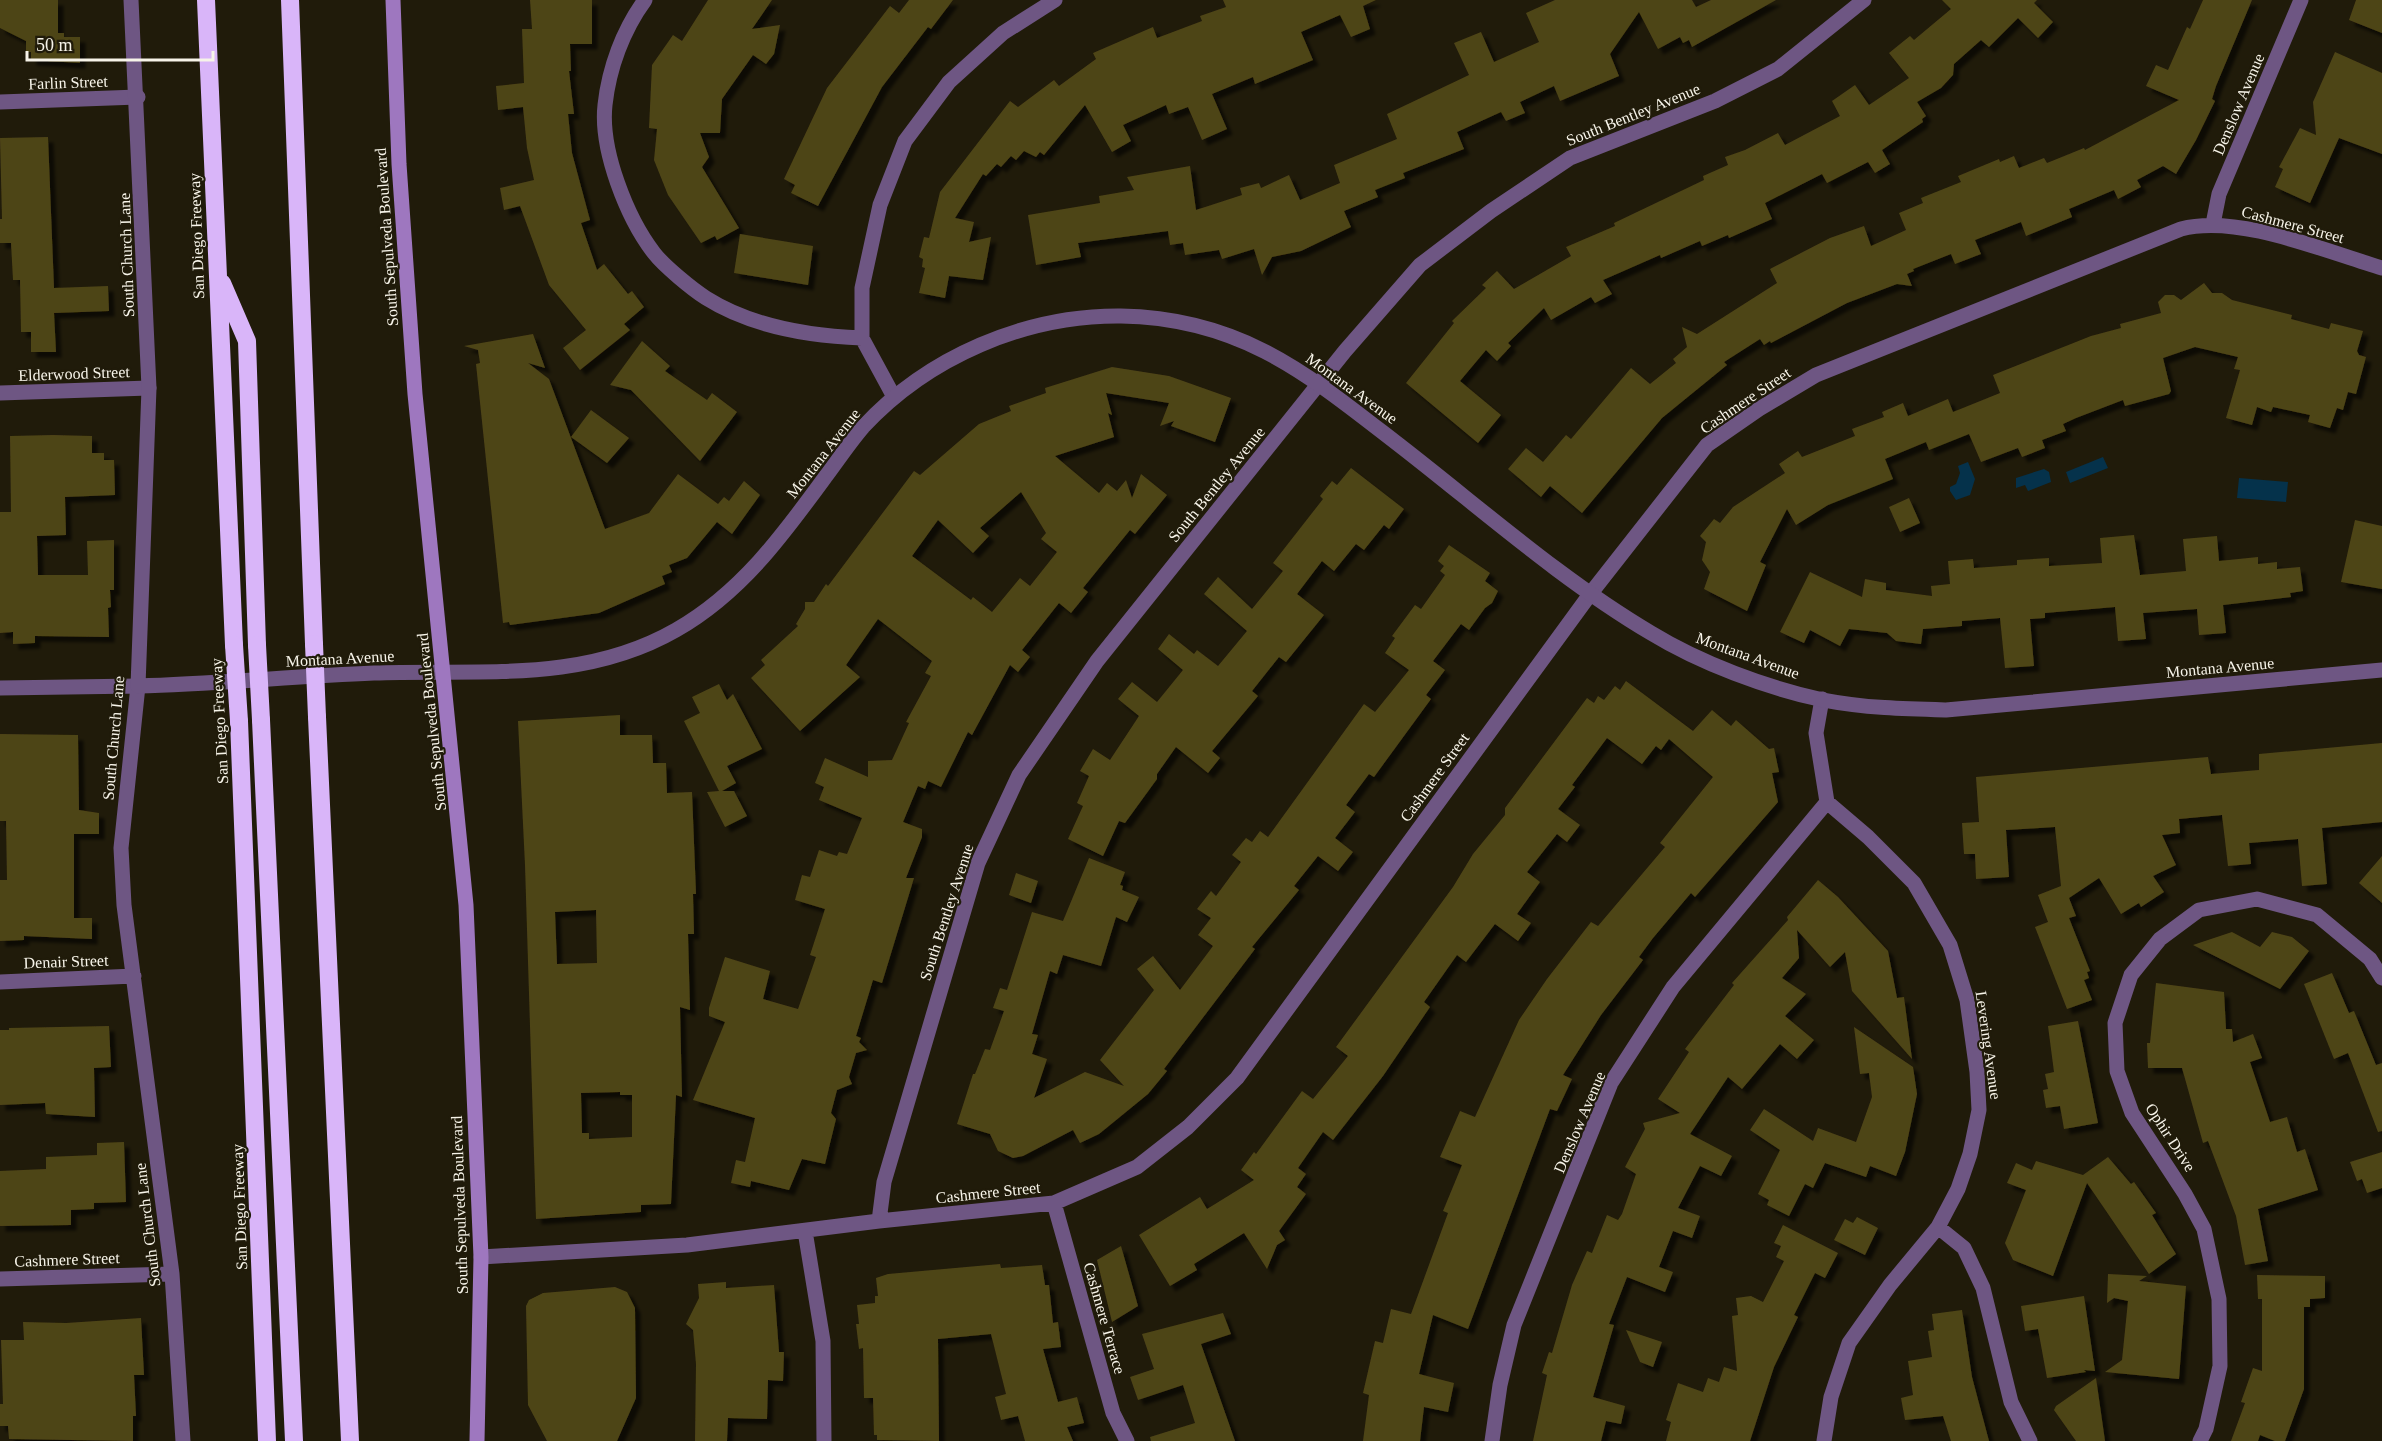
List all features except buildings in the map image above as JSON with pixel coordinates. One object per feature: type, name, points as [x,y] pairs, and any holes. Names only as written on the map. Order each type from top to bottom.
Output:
[{"type":"highway","name":"San Diego Freeway","points":[[206,0],[239,721],[267,1441]]},
{"type":"highway","points":[[290,0],[317,717],[350,1441]]},
{"type":"highway","points":[[217,273],[247,341],[257,645],[294,1441]]},
{"type":"main road","name":"South Sepulveda Boulevard","points":[[393,0],[399,164],[414,394],[466,905],[481,1257],[477,1441]]},
{"type":"street","name":"South Church Lane","points":[[131,0],[138,97],[149,388],[138,686],[121,848],[124,904],[172,1274],[183,1441]]},
{"type":"street","points":[[645,0],[636,13],[615,58],[605,107],[609,149],[623,201],[655,254],[706,298],[764,324],[824,335],[862,338]]},
{"type":"street","points":[[894,397],[862,338],[862,288],[880,205],[905,141],[949,82],[1003,33],[1055,0]]},
{"type":"street","name":"South Bentley Avenue","points":[[879,1221],[884,1182],[978,862],[1019,775],[1097,661],[1319,383],[1420,265],[1491,211],[1570,158],[1715,100],[1778,69],[1864,0]]},
{"type":"street","name":"Denslow Avenue","points":[[2213,224],[2219,194],[2301,0]]},
{"type":"street","name":"Farlin Street","points":[[0,102],[138,97]]},
{"type":"street","name":"Cashmere Street","points":[[481,1257],[657,1248],[879,1221],[1054,1203],[1137,1167],[1188,1127],[1237,1078],[1591,593],[1707,445],[1816,375],[2197,225],[2213,224],[2250,229],[2382,268]]},
{"type":"street","name":"Montana Avenue","points":[[0,688],[138,686],[380,673],[509,673],[566,667],[624,652],[675,630],[746,578],[774,547],[861,429],[894,397],[938,366],[998,337],[1071,318],[1113,316],[1200,325],[1247,342],[1319,383],[1591,593],[1652,634],[1686,652],[1746,676],[1822,699],[1883,708],[1947,710],[2382,670]]},
{"type":"street","name":"Elderwood Street","points":[[0,393],[149,388]]},
{"type":"street","points":[[1822,699],[1816,733],[1827,802]]},
{"type":"street","name":"Denslow Avenue","points":[[1492,1441],[1500,1385],[1514,1325],[1611,1083],[1673,987],[1827,802]]},
{"type":"street","name":"Levering Avenue","points":[[1824,1441],[1831,1397],[1849,1343],[1890,1285],[1938,1227],[1958,1189],[1970,1154],[1979,1110],[1977,1072],[1967,1000],[1950,945],[1914,883],[1868,837],[1827,802]]},
{"type":"street","name":"Ophir Drive","points":[[2200,1441],[2206,1429],[2220,1366],[2219,1299],[2204,1229],[2185,1194],[2132,1113],[2117,1071],[2115,1023],[2131,975],[2160,939],[2199,910],[2257,898],[2317,915],[2370,959],[2382,978]]},
{"type":"street","name":"Denair Street","points":[[0,982],[134,976]]},
{"type":"street","name":"Cashmere Terrace","points":[[1054,1203],[1113,1413],[1127,1441]]},
{"type":"street","points":[[1938,1227],[1964,1248],[1983,1288],[2011,1402],[2030,1441]]},
{"type":"street","points":[[805,1231],[823,1341],[824,1441]]},
{"type":"street","name":"Cashmere Street","points":[[0,1279],[172,1274]]},
{"type":"water","points":[[2103,457],[2108,468],[2070,483],[2066,472]]},
{"type":"water","points":[[1968,462],[1975,479],[1970,495],[1956,500],[1950,487],[1956,484],[1960,473],[1958,466]]},
{"type":"water","points":[[2044,469],[2049,472],[2051,482],[2028,491],[2025,485],[2016,488],[2016,478]]},
{"type":"water","points":[[2239,478],[2288,482],[2286,502],[2237,498]]}]
